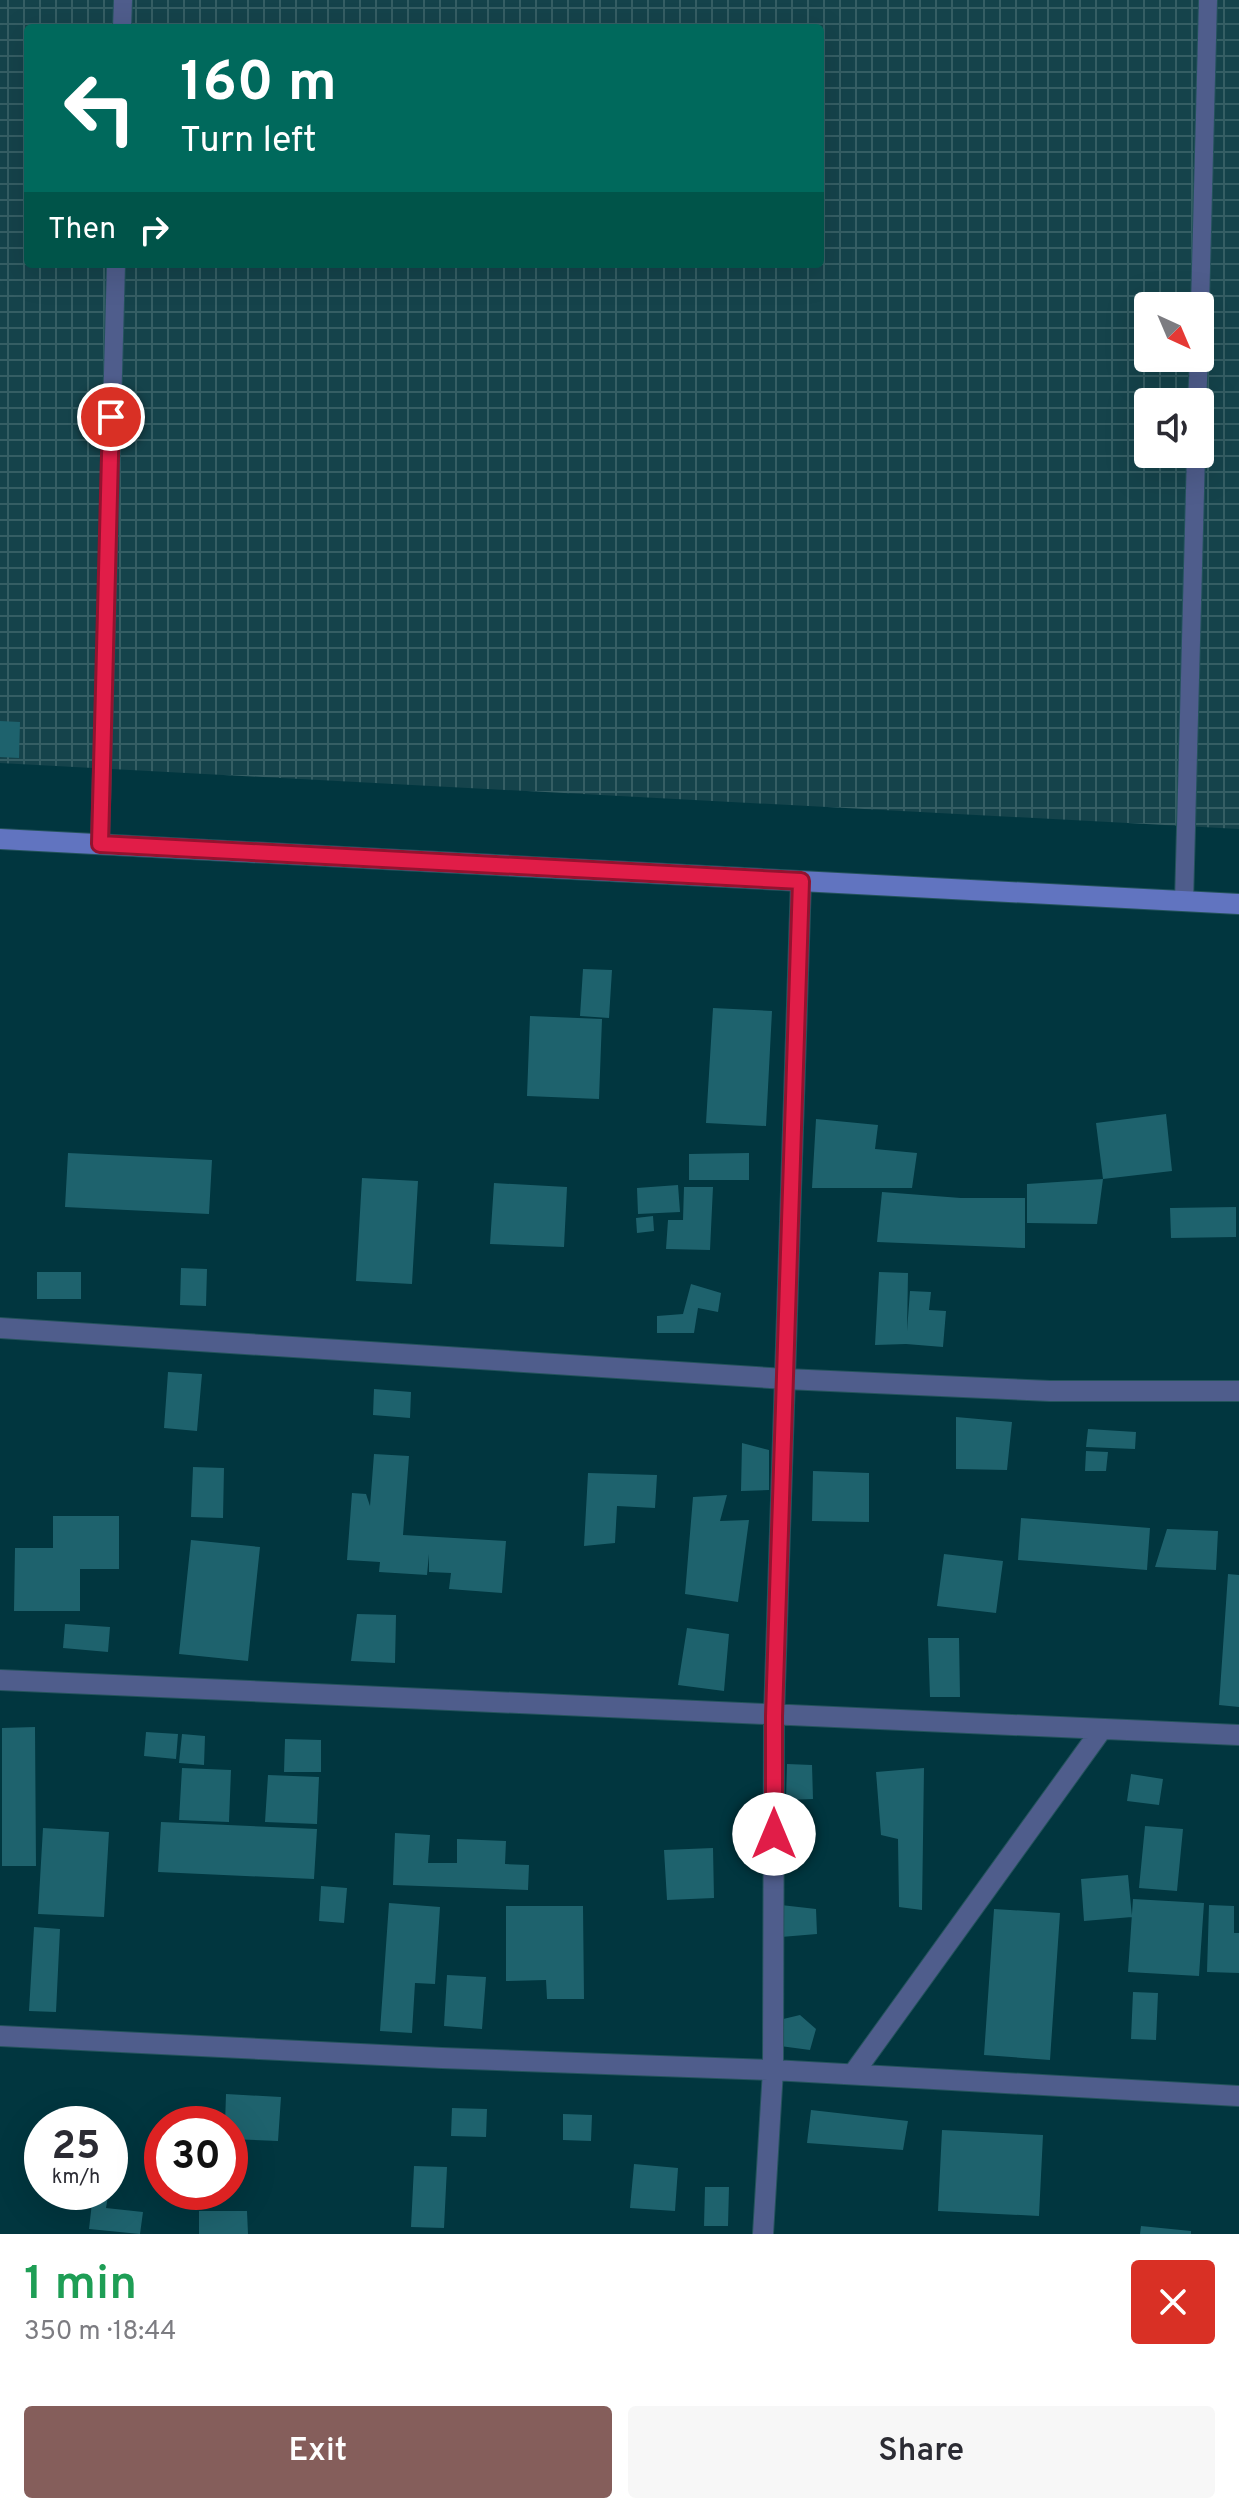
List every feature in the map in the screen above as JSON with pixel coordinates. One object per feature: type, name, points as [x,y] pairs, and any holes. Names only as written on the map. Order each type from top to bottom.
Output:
[{"type":"street","points":[[0,839],[1239,904]]},
{"type":"street","points":[[763,2234],[773,2070],[774,1716],[801,881]]},
{"type":"street","points":[[0,1328],[786,1379],[1050,1391],[1239,1391]]},
{"type":"street","points":[[0,1680],[1239,1735]]},
{"type":"street","points":[[853,2074],[1102,1729]]},
{"type":"street","points":[[0,2036],[442,2058],[773,2070],[1239,2096]]},
{"type":"lane","points":[[122,24],[123,0]]},
{"type":"lane","points":[[1200,292],[1208,0]]},
{"type":"lane","points":[[100,844],[116,268]]},
{"type":"lane","points":[[1184,902],[1196,468]]},
{"type":"shaded area","points":[[0,0],[1239,0],[1239,829],[0,763]]},
{"type":"building","points":[[0,721],[20,722],[19,758],[0,757]]},
{"type":"building","points":[[583,969],[612,970],[609,1018],[580,1016]]},
{"type":"building","points":[[713,1008],[772,1011],[766,1126],[706,1123]]},
{"type":"building","points":[[530,1016],[602,1019],[599,1099],[527,1096]]},
{"type":"building","points":[[1166,1114],[1172,1171],[1103,1179],[1096,1123]]},
{"type":"building","points":[[816,1119],[878,1125],[875,1149],[917,1153],[912,1188],[812,1188]]},
{"type":"building","points":[[68,1153],[212,1160],[209,1214],[65,1207]]},
{"type":"building","points":[[749,1153],[749,1180],[689,1180],[689,1154]]},
{"type":"building","points":[[362,1178],[418,1181],[412,1284],[356,1281]]},
{"type":"building","points":[[1103,1179],[1097,1224],[1027,1223],[1027,1184]]},
{"type":"building","points":[[494,1183],[567,1187],[564,1247],[490,1244]]},
{"type":"building","points":[[678,1185],[680,1212],[638,1214],[637,1188]]},
{"type":"building","points":[[684,1187],[713,1187],[710,1250],[666,1249],[668,1220],[683,1220]]},
{"type":"building","points":[[882,1192],[961,1198],[1025,1198],[1025,1248],[877,1242]]},
{"type":"building","points":[[1236,1207],[1236,1237],[1171,1238],[1170,1208]]},
{"type":"building","points":[[653,1216],[654,1231],[637,1233],[636,1218]]},
{"type":"building","points":[[181,1268],[207,1269],[206,1306],[180,1305]]},
{"type":"building","points":[[37,1272],[81,1272],[81,1299],[37,1299]]},
{"type":"building","points":[[879,1272],[908,1273],[907,1331],[910,1291],[931,1292],[929,1310],[946,1311],[943,1347],[875,1345]]},
{"type":"building","points":[[691,1284],[721,1293],[718,1312],[698,1308],[694,1333],[657,1333],[657,1316],[683,1314]]},
{"type":"building","points":[[168,1372],[202,1374],[197,1431],[164,1428]]},
{"type":"building","points":[[374,1389],[411,1392],[410,1418],[373,1415]]},
{"type":"building","points":[[956,1417],[1012,1422],[1007,1470],[956,1469]]},
{"type":"building","points":[[1088,1429],[1136,1432],[1135,1449],[1086,1447]]},
{"type":"building","points":[[742,1443],[769,1450],[769,1490],[741,1491]]},
{"type":"building","points":[[1086,1451],[1108,1452],[1106,1471],[1085,1471]]},
{"type":"building","points":[[374,1454],[409,1456],[403,1535],[506,1541],[502,1593],[449,1589],[451,1573],[429,1572],[429,1554],[427,1575],[379,1572],[380,1562],[347,1560],[352,1493],[366,1494],[370,1506]]},
{"type":"building","points":[[193,1467],[224,1468],[223,1518],[191,1517]]},
{"type":"building","points":[[813,1471],[869,1473],[869,1522],[812,1521]]},
{"type":"building","points":[[588,1473],[657,1475],[655,1508],[617,1506],[615,1543],[584,1546]]},
{"type":"building","points":[[727,1495],[720,1521],[749,1520],[738,1602],[685,1594],[693,1497]]},
{"type":"building","points":[[53,1516],[119,1516],[119,1569],[80,1569],[80,1611],[14,1611],[15,1548],[53,1548]]},
{"type":"building","points":[[1021,1518],[1150,1528],[1147,1570],[1018,1560]]},
{"type":"building","points":[[1167,1529],[1218,1531],[1216,1570],[1155,1567]]},
{"type":"building","points":[[191,1540],[260,1547],[248,1661],[179,1654]]},
{"type":"building","points":[[944,1554],[1003,1561],[996,1613],[937,1606]]},
{"type":"building","points":[[1228,1574],[1239,1575],[1239,1707],[1219,1705]]},
{"type":"building","points":[[357,1614],[396,1615],[395,1663],[351,1661]]},
{"type":"building","points":[[65,1624],[110,1627],[108,1652],[63,1648]]},
{"type":"building","points":[[687,1628],[729,1634],[724,1691],[678,1685]]},
{"type":"building","points":[[928,1638],[959,1638],[960,1697],[930,1697]]},
{"type":"building","points":[[35,1727],[36,1866],[2,1866],[2,1728]]},
{"type":"building","points":[[146,1732],[178,1734],[176,1759],[144,1756]]},
{"type":"building","points":[[182,1734],[205,1736],[204,1765],[179,1763]]},
{"type":"building","points":[[285,1739],[321,1740],[321,1772],[284,1772]]},
{"type":"building","points":[[787,1764],[812,1765],[813,1799],[786,1800]]},
{"type":"building","points":[[182,1768],[231,1770],[229,1822],[179,1820]]},
{"type":"building","points":[[924,1768],[922,1910],[899,1907],[898,1839],[881,1835],[876,1772]]},
{"type":"building","points":[[1131,1774],[1163,1779],[1159,1805],[1127,1801]]},
{"type":"building","points":[[268,1775],[319,1777],[317,1824],[265,1822]]},
{"type":"building","points":[[161,1822],[317,1829],[314,1879],[158,1872]]},
{"type":"building","points":[[1145,1826],[1183,1829],[1177,1891],[1139,1888]]},
{"type":"building","points":[[43,1828],[109,1832],[104,1917],[38,1914]]},
{"type":"building","points":[[395,1833],[430,1835],[428,1863],[457,1863],[457,1839],[506,1841],[505,1864],[529,1865],[528,1890],[393,1885]]},
{"type":"building","points":[[713,1848],[714,1898],[667,1900],[664,1850]]},
{"type":"building","points":[[1128,1875],[1132,1917],[1084,1921],[1081,1879]]},
{"type":"building","points":[[321,1886],[347,1888],[344,1923],[319,1921]]},
{"type":"building","points":[[1133,1899],[1204,1903],[1199,1976],[1128,1972]]},
{"type":"building","points":[[389,1903],[440,1907],[435,1984],[415,1983],[412,2033],[380,2031]]},
{"type":"building","points":[[781,1905],[816,1909],[817,1934],[781,1937]]},
{"type":"building","points":[[1209,1905],[1234,1906],[1234,1933],[1239,1933],[1239,1973],[1207,1972]]},
{"type":"building","points":[[506,1906],[583,1906],[584,1999],[547,1999],[546,1980],[506,1981]]},
{"type":"building","points":[[994,1909],[1060,1913],[1050,2060],[984,2055]]},
{"type":"building","points":[[34,1927],[60,1929],[56,2012],[29,2011]]},
{"type":"building","points":[[447,1975],[486,1977],[482,2029],[444,2026]]},
{"type":"building","points":[[1133,1992],[1158,1993],[1156,2040],[1131,2039]]},
{"type":"building","points":[[800,2015],[816,2029],[810,2050],[780,2046],[779,2020]]},
{"type":"building","points":[[226,2094],[281,2097],[278,2141],[248,2140],[248,2106],[226,2106]]},
{"type":"building","points":[[452,2108],[487,2109],[486,2137],[451,2136]]},
{"type":"building","points":[[811,2110],[908,2121],[903,2150],[807,2143]]},
{"type":"building","points":[[563,2114],[592,2115],[591,2141],[563,2140]]},
{"type":"building","points":[[942,2130],[1043,2135],[1039,2216],[938,2211]]},
{"type":"building","points":[[634,2164],[678,2168],[675,2211],[630,2208]]},
{"type":"building","points":[[414,2166],[447,2167],[444,2228],[411,2227]]},
{"type":"building","points":[[705,2187],[729,2187],[728,2226],[704,2226]]},
{"type":"building","points":[[91,2210],[143,2212],[140,2234],[89,2229]]},
{"type":"building","points":[[199,2211],[247,2211],[248,2234],[199,2234]]},
{"type":"building","points":[[1141,2226],[1191,2231],[1191,2234],[1140,2234]]},
{"type":"route","points":[[111,417],[100,844],[801,881],[774,1716],[774,1834]]}]
